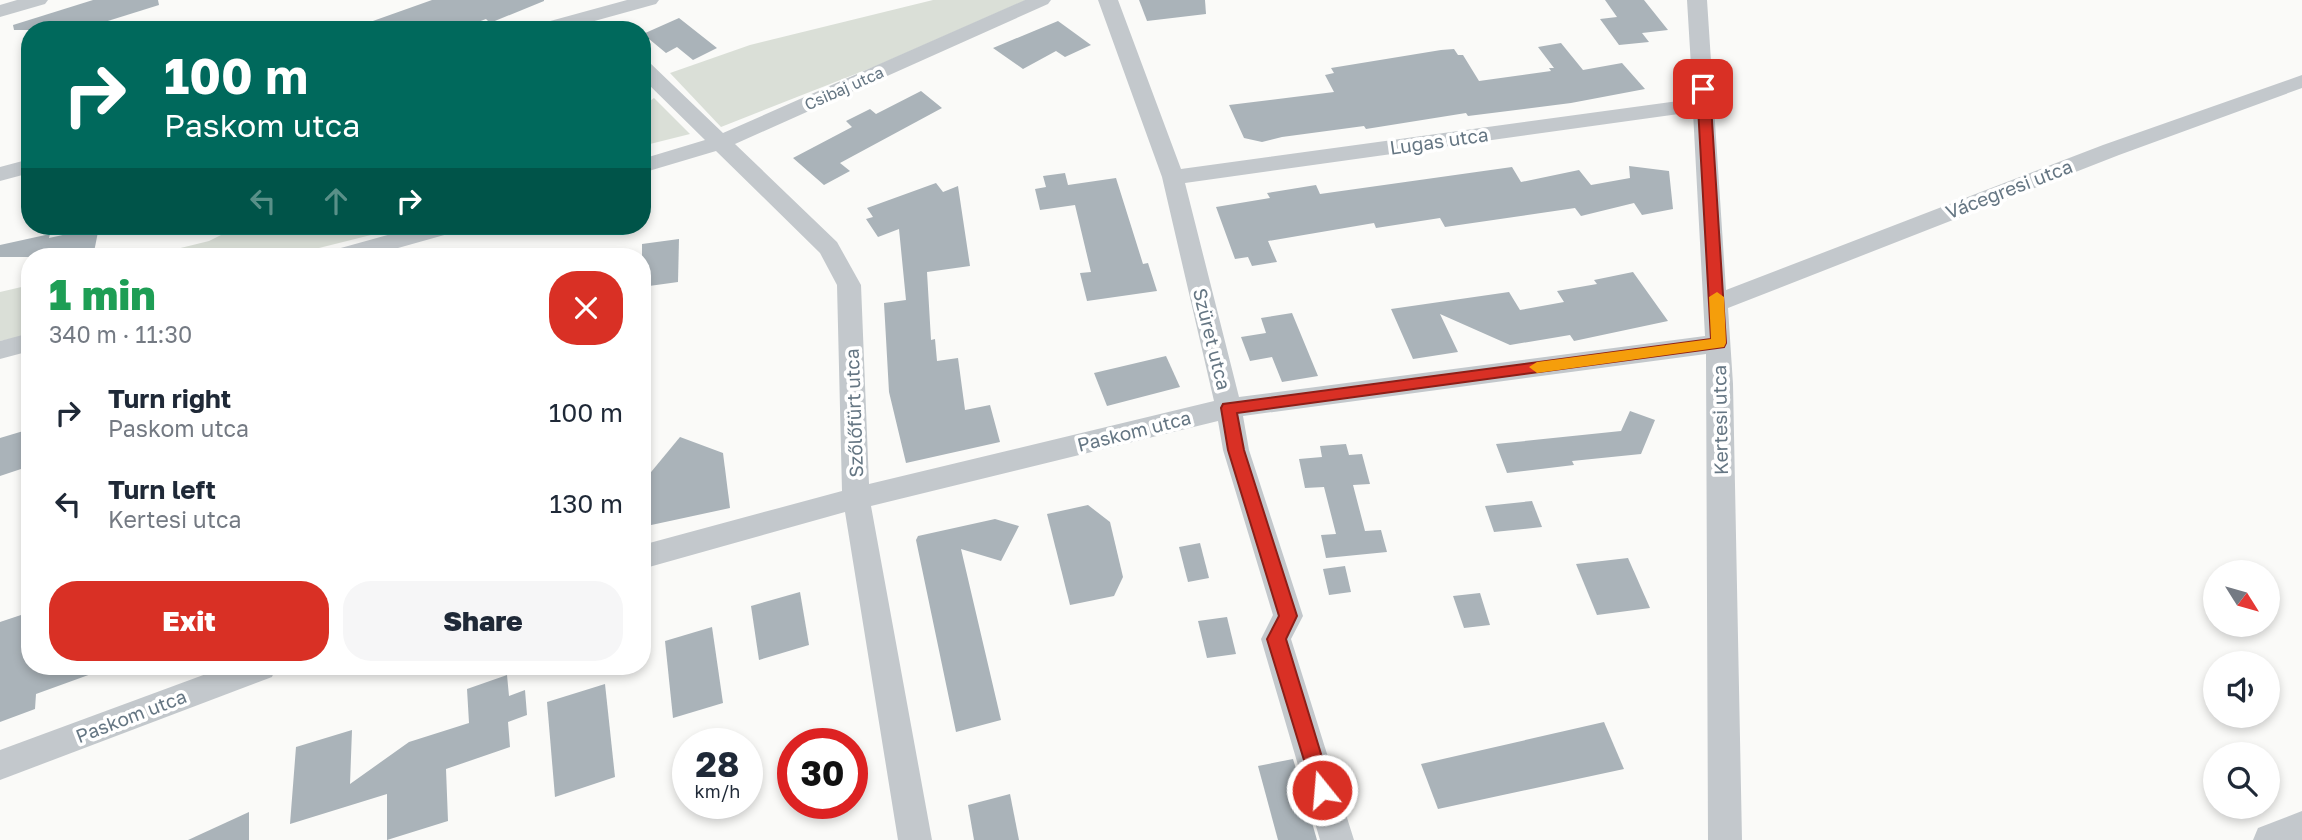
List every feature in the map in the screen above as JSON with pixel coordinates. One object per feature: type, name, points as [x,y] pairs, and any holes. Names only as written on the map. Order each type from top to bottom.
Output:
[{"type":"street","points":[[0,11],[38,0]]},
{"type":"street","points":[[573,0],[596,21]]},
{"type":"street","points":[[602,21],[649,0]]},
{"type":"street","name":"Csibaj utca","points":[[651,163],[722,142],[1041,0]]},
{"type":"street","name":"Szüret utca","points":[[1108,0],[1173,177],[1229,408],[1236,450],[1288,616],[1276,639],[1338,840]]},
{"type":"street","name":"Kertesi utca","points":[[1697,0],[1719,343],[1725,840]]},
{"type":"street","name":"Szőlőfürt utca","points":[[651,75],[829,248],[849,285],[856,498],[915,840]]},
{"type":"street","name":"Vácegresi utca","points":[[1717,303],[2111,150],[2302,81]]},
{"type":"street","name":"Lugas utca","points":[[1173,177],[1704,104]]},
{"type":"street","points":[[0,174],[21,168]]},
{"type":"street","points":[[370,248],[415,235]]},
{"type":"street","name":"Paskom utca","points":[[651,555],[856,498],[1229,408],[1719,343]]},
{"type":"street","points":[[0,351],[21,345]]},
{"type":"street","name":"Paskom utca","points":[[0,765],[240,675]]},
{"type":"street","points":[[2270,840],[2302,827]]},
{"type":"shaded area","points":[[933,0],[1026,0],[876,66],[721,127],[670,73],[750,45]]},
{"type":"shaded area","points":[[654,98],[690,134],[651,144],[651,100]]},
{"type":"shaded area","points":[[221,235],[371,235],[319,248],[181,248]]},
{"type":"shaded area","points":[[21,287],[21,337],[0,341],[0,292]]},
{"type":"building","points":[[93,0],[158,0],[159,5],[108,21],[26,21]]},
{"type":"building","points":[[432,0],[544,0],[495,21],[373,21]]},
{"type":"building","points":[[1139,0],[1205,0],[1206,14],[1147,21]]},
{"type":"building","points":[[1605,0],[1644,0],[1668,30],[1642,33],[1649,42],[1619,45],[1600,19],[1617,17]]},
{"type":"building","points":[[679,18],[717,48],[693,60],[677,47],[666,53],[651,41],[651,30]]},
{"type":"building","points":[[1058,21],[1091,45],[1065,57],[1056,51],[1023,69],[993,48]]},
{"type":"building","points":[[21,22],[21,30],[14,30],[13,25]]},
{"type":"building","points":[[1561,43],[1583,70],[1622,63],[1645,89],[1571,103],[1468,116],[1466,113],[1366,129],[1364,126],[1282,137],[1262,142],[1244,138],[1229,105],[1334,92],[1325,75],[1334,73],[1331,68],[1441,50],[1454,49],[1458,55],[1463,55],[1479,81],[1551,71],[1549,68],[1554,68],[1538,47]]},
{"type":"building","points":[[921,91],[942,108],[840,163],[850,171],[824,185],[793,158],[852,127],[846,121],[870,109],[876,114]]},
{"type":"building","points":[[1629,166],[1669,171],[1673,209],[1642,215],[1634,203],[1581,216],[1575,208],[1445,227],[1440,218],[1376,228],[1374,223],[1268,241],[1277,262],[1252,266],[1248,257],[1235,259],[1216,207],[1270,198],[1267,193],[1316,185],[1320,194],[1512,167],[1521,182],[1579,170],[1591,185],[1630,178]]},
{"type":"building","points":[[1065,173],[1068,185],[1116,178],[1143,264],[1148,263],[1157,291],[1087,301],[1080,273],[1091,272],[1075,205],[1040,210],[1035,189],[1046,187],[1043,176]]},
{"type":"building","points":[[936,183],[943,192],[958,186],[970,266],[927,272],[931,340],[935,339],[937,361],[958,358],[965,410],[990,405],[1000,442],[906,463],[889,392],[884,303],[906,300],[899,229],[878,237],[866,219],[873,217],[867,208]]},
{"type":"building","points":[[45,235],[50,235],[49,238],[63,235],[97,235],[95,248],[21,248],[21,257],[0,257],[0,245]]},
{"type":"building","points":[[679,239],[678,282],[651,286],[651,248],[642,248],[642,244]]},
{"type":"building","points":[[1633,272],[1668,321],[1574,341],[1570,335],[1510,345],[1440,314],[1458,352],[1413,359],[1391,309],[1509,292],[1520,310],[1564,302],[1557,291],[1597,284],[1594,280]]},
{"type":"building","points":[[1292,313],[1318,376],[1282,382],[1272,357],[1250,361],[1241,337],[1266,333],[1261,318]]},
{"type":"building","points":[[1166,356],[1180,387],[1107,406],[1094,373]]},
{"type":"building","points":[[1630,411],[1655,420],[1641,454],[1572,461],[1574,465],[1507,473],[1496,444],[1621,431]]},
{"type":"building","points":[[21,432],[21,469],[0,476],[0,438]]},
{"type":"building","points":[[680,437],[723,453],[730,508],[651,525],[651,472]]},
{"type":"building","points":[[1346,444],[1349,455],[1362,454],[1370,484],[1353,485],[1365,531],[1381,530],[1387,552],[1326,558],[1321,535],[1336,534],[1324,487],[1305,488],[1299,459],[1322,457],[1320,446]]},
{"type":"building","points":[[1532,501],[1542,527],[1494,532],[1485,506]]},
{"type":"building","points":[[1088,505],[1110,522],[1123,577],[1114,596],[1070,605],[1047,514]]},
{"type":"building","points":[[995,519],[1019,526],[1001,561],[961,549],[1001,720],[956,732],[916,540],[918,536]]},
{"type":"building","points":[[1200,543],[1209,578],[1188,582],[1179,547]]},
{"type":"building","points":[[1628,558],[1650,608],[1597,615],[1576,564]]},
{"type":"building","points":[[1345,566],[1351,592],[1329,595],[1323,569]]},
{"type":"building","points":[[800,592],[809,645],[759,660],[751,606]]},
{"type":"building","points":[[1480,593],[1490,625],[1464,628],[1453,596]]},
{"type":"building","points":[[21,615],[21,675],[88,675],[36,694],[35,709],[0,722],[0,622]]},
{"type":"building","points":[[1227,617],[1236,654],[1207,658],[1198,621]]},
{"type":"building","points":[[712,627],[723,703],[673,718],[665,641]]},
{"type":"building","points":[[507,675],[509,696],[525,690],[527,715],[508,722],[510,747],[446,769],[448,821],[387,840],[387,794],[290,824],[296,747],[352,730],[350,784],[409,742],[469,723],[467,689]]},
{"type":"building","points":[[605,684],[615,777],[555,797],[547,702]]},
{"type":"building","points":[[1604,722],[1624,769],[1438,809],[1421,764]]},
{"type":"building","points":[[1293,759],[1317,840],[1278,840],[1258,766]]},
{"type":"building","points":[[1010,794],[1019,840],[974,840],[968,805]]},
{"type":"building","points":[[249,812],[249,840],[188,840]]},
{"type":"slow traffic","points":[[1537,367],[1719,343],[1717,297]]},
{"type":"route","points":[[1322,790],[1276,639],[1288,616],[1236,450],[1229,408],[1719,343],[1703,89]]}]
